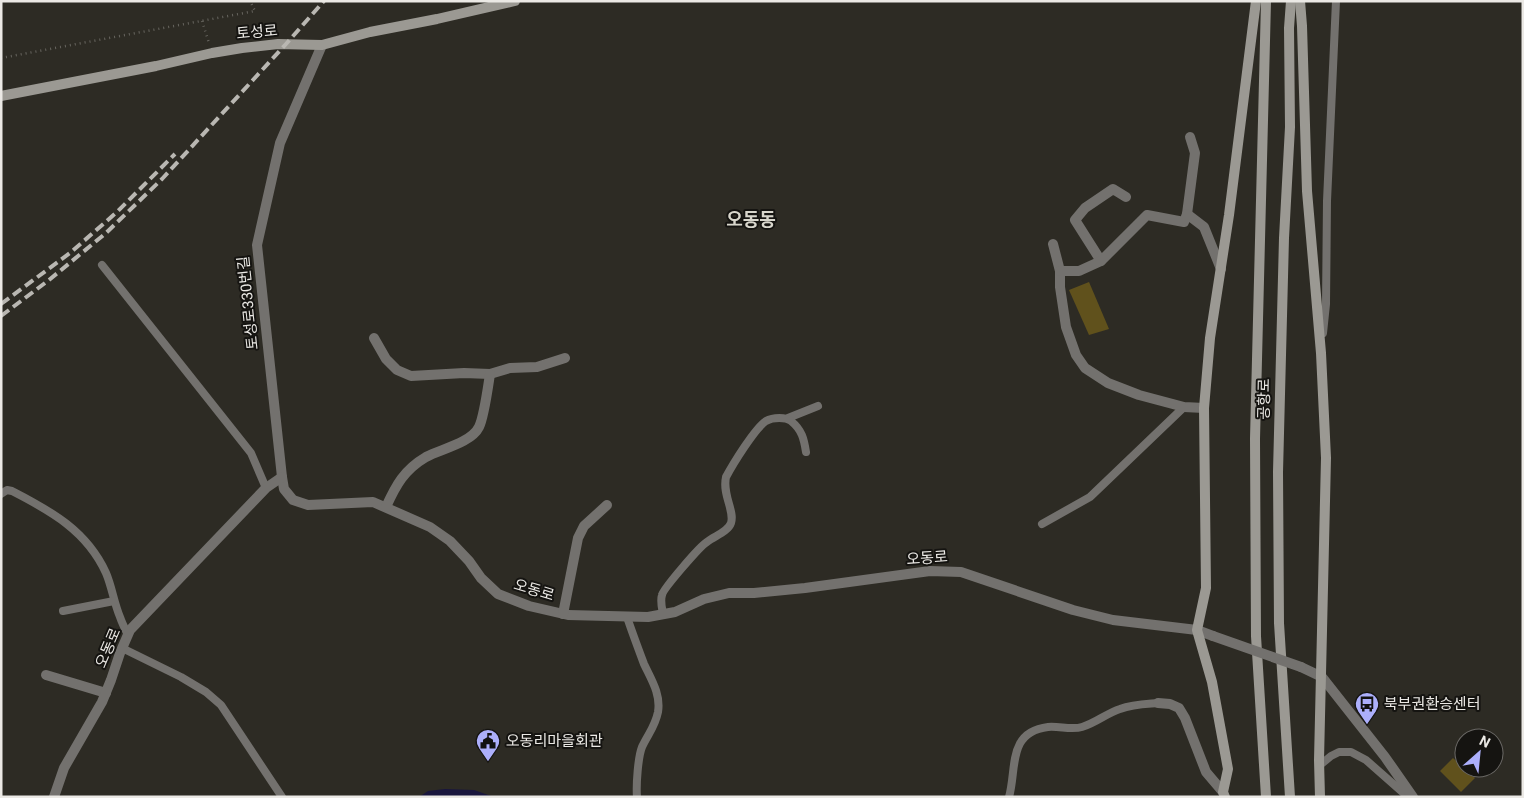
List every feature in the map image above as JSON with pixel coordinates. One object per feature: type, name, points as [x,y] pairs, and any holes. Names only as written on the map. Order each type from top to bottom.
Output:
[{"type":"main road","name":"토성로","points":[[1,96],[242,48],[278,44],[322,45],[370,32],[516,1]]},
{"type":"main road","points":[[1224,795],[1228,769],[1212,682],[1197,630],[1206,588],[1204,408],[1210,338],[1248,74],[1256,1]]},
{"type":"main road","name":"공항로","points":[[1266,1],[1255,439],[1256,636],[1266,797]]},
{"type":"main road","name":"공항로","points":[[1290,797],[1279,623],[1278,472],[1284,238],[1290,127],[1291,1]]},
{"type":"main road","points":[[1300,1],[1307,191],[1326,458],[1320,797]]},
{"type":"street","name":"토성로330번길","points":[[282,477],[257,245],[280,143],[322,45]]},
{"type":"street","points":[[1060,272],[1079,271],[1101,262],[1147,216],[1184,222],[1187,214],[1195,153],[1190,137]]},
{"type":"street","points":[[1101,262],[1075,220],[1085,208],[1113,188],[1126,197]]},
{"type":"street","points":[[1187,214],[1204,227],[1221,269]]},
{"type":"street","points":[[1053,244],[1060,272],[1060,287],[1066,328],[1076,356],[1085,368],[1108,383],[1139,395],[1184,407],[1204,408]]},
{"type":"street","points":[[374,338],[386,360],[397,370],[411,376],[464,373],[490,374],[510,368],[537,367],[565,358]]},
{"type":"street","points":[[386,507],[396,484],[412,467],[426,457],[460,443],[479,428],[490,374]]},
{"type":"street","name":"오동로","points":[[54,797],[64,768],[106,693],[130,630],[266,488],[282,477],[284,489],[293,500],[308,506],[373,502],[430,527],[450,541],[498,594],[529,606],[563,614],[648,617],[675,612],[704,599],[729,593],[754,593],[805,588],[930,571],[961,572],[1072,610],[1113,620],[1197,630],[1301,667],[1322,677]]},
{"type":"street","points":[[563,614],[578,538],[584,526],[607,505]]},
{"type":"street","points":[[46,675],[106,693]]},
{"type":"street","points":[[1322,677],[1385,757],[1413,797]]},
{"type":"street","points":[[1158,703],[1170,704],[1179,708],[1185,718],[1206,772],[1224,795]]},
{"type":"lane","points":[[1320,353],[1326,304],[1327,201],[1336,1]]},
{"type":"lane","points":[[102,265],[252,453],[266,488]]},
{"type":"lane","points":[[663,614],[662,593],[692,555],[730,525],[732,516],[724,486],[726,477],[759,428],[767,420],[788,418],[818,406]]},
{"type":"lane","points":[[1042,524],[1090,497],[1184,407]]},
{"type":"lane","points":[[788,418],[796,425],[804,437],[806,452]]},
{"type":"lane","points":[[1,494],[7,490],[12,491],[56,515],[71,527],[99,559],[128,635]]},
{"type":"lane","points":[[63,611],[114,601]]},
{"type":"lane","points":[[626,617],[658,699],[658,710],[654,728],[642,749],[636,787],[637,797]]},
{"type":"lane","points":[[122,648],[181,677],[206,692],[221,704],[282,797]]},
{"type":"lane","points":[[1009,797],[1014,760],[1023,741],[1031,731],[1048,727],[1079,728],[1120,708],[1158,703]]},
{"type":"lane","points":[[1320,765],[1339,752],[1351,752],[1366,760],[1408,797]]},
{"type":"path","points":[[1,58],[254,11],[250,1]]},
{"type":"path","points":[[202,21],[212,53]]},
{"type":"shaded area","points":[[445,789],[474,790],[494,797],[419,797],[428,791]]},
{"type":"building","points":[[1089,282],[1109,329],[1089,335],[1069,290]]},
{"type":"building","points":[[1453,758],[1454,778],[1475,778],[1461,792],[1440,771]]},
{"type":"railway","points":[[1,316],[49,280],[106,233],[162,179],[324,1]]},
{"type":"railway","points":[[1,304],[70,253],[117,212],[175,154]]},
{"type":"place","name":"북부권환승센터","points":[[1367,725]]},
{"type":"place","name":"오동리마을회관","points":[[488,762]]},
{"type":"district","name":"오동동","points":[[751,220]]}]
